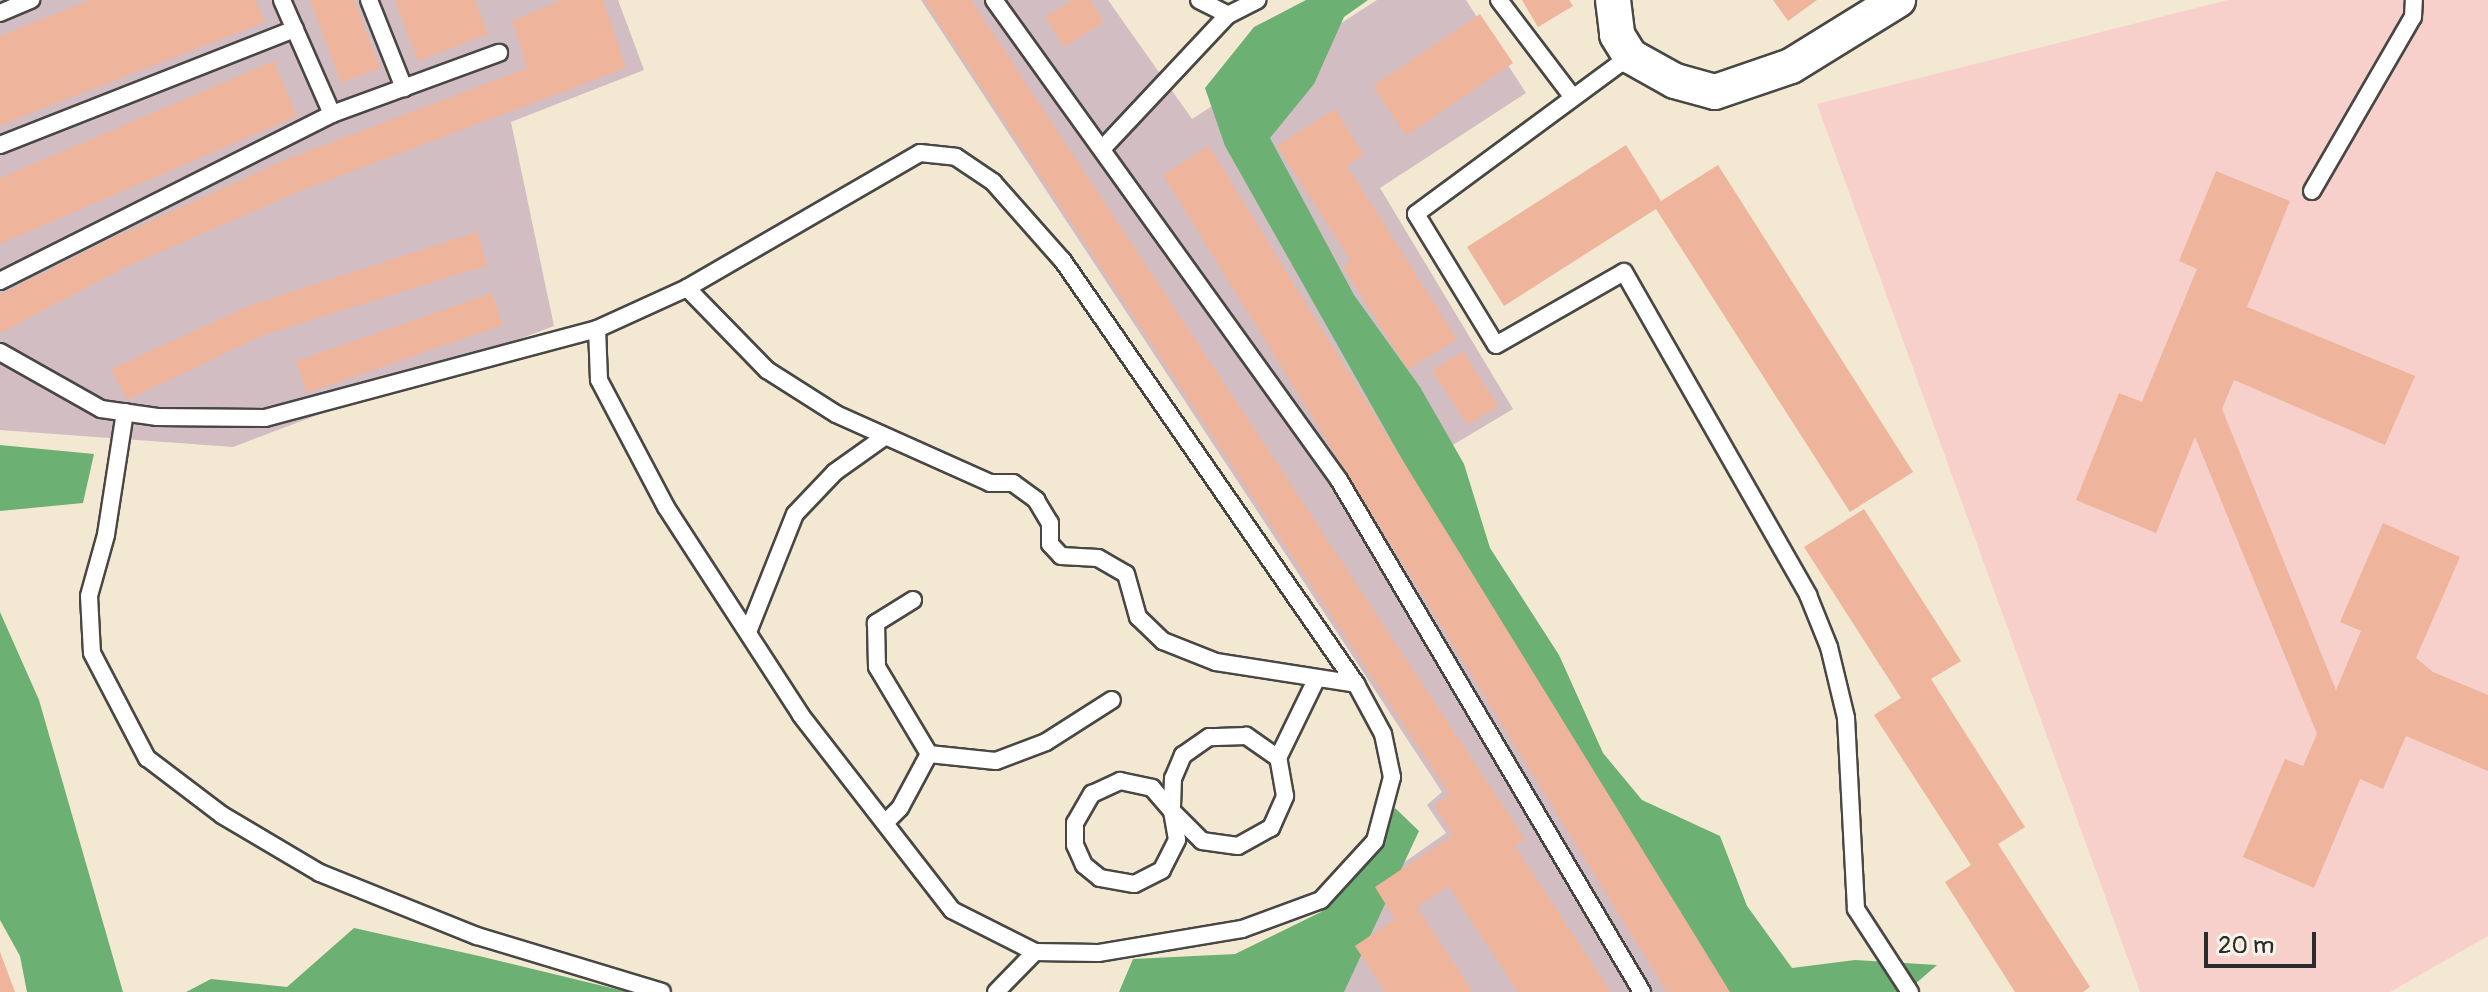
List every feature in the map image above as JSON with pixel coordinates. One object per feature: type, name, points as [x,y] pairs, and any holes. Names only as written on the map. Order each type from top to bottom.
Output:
[{"type":"street","points":[[1613,0],[1617,35],[1630,56],[1675,81],[1715,92],[1791,66],[1898,0]]},
{"type":"lane","points":[[0,13],[31,0]]},
{"type":"lane","points":[[282,0],[332,114]]},
{"type":"lane","points":[[369,0],[404,88]]},
{"type":"lane","points":[[994,0],[1339,480],[1642,992]]},
{"type":"lane","points":[[1199,0],[1228,15]]},
{"type":"lane","points":[[1103,148],[1228,15],[1257,0]]},
{"type":"lane","points":[[1499,0],[1572,96]]},
{"type":"lane","points":[[2312,191],[2413,17],[2414,0]]},
{"type":"lane","points":[[0,145],[295,29]]},
{"type":"lane","points":[[0,281],[332,114],[499,53]]},
{"type":"lane","points":[[1630,56],[1416,214],[1496,345],[1624,272],[1808,595],[1829,647],[1846,718],[1856,909],[1910,992]]},
{"type":"lane","points":[[0,352],[101,409],[265,418],[597,329],[687,288],[920,153],[956,157],[993,182],[1063,261],[1356,684],[1383,734],[1392,777],[1375,841],[1321,900],[1242,929],[1098,953],[1035,952],[952,910],[801,715],[666,507],[599,380],[597,329]]},
{"type":"lane","points":[[687,288],[767,370],[836,414],[990,483],[1013,483],[1024,491],[1050,523],[1050,544],[1061,556],[1098,558],[1126,574],[1138,617],[1163,641],[1216,662],[1356,684]]},
{"type":"lane","points":[[125,412],[106,535],[89,596],[92,653],[147,758],[222,815],[320,873],[477,936],[662,992]]},
{"type":"lane","points":[[748,632],[795,514],[835,472],[884,437]]},
{"type":"lane","points":[[913,600],[876,623],[877,667],[929,754]]},
{"type":"lane","points":[[1278,758],[1246,736],[1209,737],[1183,755],[1173,778],[1172,811],[1177,840],[1162,870],[1134,884],[1100,878],[1084,865],[1075,845],[1075,823],[1092,794],[1120,781],[1152,788],[1172,811],[1202,841],[1238,846],[1271,828],[1285,796],[1278,758],[1316,680]]},
{"type":"lane","points":[[929,754],[996,761],[1046,742],[1112,700]]},
{"type":"lane","points":[[885,823],[900,808],[929,754]]},
{"type":"lane","points":[[996,992],[1035,952]]},
{"type":"shaded area","points":[[0,0],[618,0],[644,70],[511,122],[554,326],[233,447],[0,430]]},
{"type":"shaded area","points":[[921,0],[1108,0],[1192,119],[1377,0],[1466,0],[1526,93],[1380,188],[1513,409],[1416,467],[1735,992],[1324,992],[1372,885],[1446,833],[1427,805],[1442,792]]},
{"type":"shaded area","points":[[2228,0],[2488,0],[2488,936],[2390,992],[2140,992],[1817,104]]},
{"type":"green space","points":[[1306,0],[1368,0],[1344,17],[1314,84],[1270,138],[1354,295],[1420,387],[1464,464],[1490,548],[1559,655],[1603,753],[1642,800],[1720,836],[1747,906],[1792,968],[1855,960],[1937,965],[1906,992],[1703,992],[1225,146],[1205,88],[1254,27]]},
{"type":"green space","points":[[0,445],[94,454],[83,503],[0,511]]},
{"type":"green space","points":[[0,612],[39,700],[123,992],[27,992],[20,956],[0,920]]},
{"type":"green space","points":[[1395,808],[1419,831],[1344,992],[1119,992],[1133,959],[1235,954],[1321,912]]},
{"type":"green space","points":[[354,928],[628,992],[186,992],[211,979],[287,987]]},
{"type":"building","points":[[90,0],[256,0],[265,22],[0,125],[0,36]]},
{"type":"building","points":[[310,0],[354,0],[380,68],[341,83]]},
{"type":"building","points":[[395,0],[475,0],[488,34],[418,61]]},
{"type":"building","points":[[561,0],[603,0],[626,68],[298,192],[128,266],[0,333],[0,295],[115,237],[285,160],[527,68],[512,21]]},
{"type":"building","points":[[924,0],[971,0],[1525,839],[1515,846],[1611,992],[1518,992],[1448,886],[1417,907],[1473,992],[1385,992],[1355,946],[1395,919],[1375,887],[1453,835],[1434,805],[1450,795]]},
{"type":"building","points":[[1072,0],[1090,0],[1104,22],[1064,47],[1045,17]]},
{"type":"building","points":[[1522,0],[1569,0],[1573,6],[1538,27]]},
{"type":"building","points":[[1773,0],[1817,0],[1788,21]]},
{"type":"building","points":[[1480,14],[1513,63],[1406,136],[1373,86]]},
{"type":"building","points":[[274,61],[297,116],[0,244],[0,178]]},
{"type":"building","points":[[1335,109],[1364,155],[1347,166],[1457,339],[1408,370],[1343,267],[1351,261],[1277,146]]},
{"type":"building","points":[[1626,145],[1661,201],[1718,165],[1913,472],[1850,512],[1656,209],[1504,306],[1467,247]]},
{"type":"building","points":[[1209,146],[1730,992],[1667,992],[1163,175]]},
{"type":"building","points":[[2216,171],[2290,201],[2247,307],[2415,376],[2385,445],[2234,380],[2222,409],[2336,690],[2361,631],[2340,622],[2383,523],[2460,557],[2416,658],[2433,672],[2488,695],[2488,771],[2406,736],[2383,789],[2360,779],[2314,888],[2243,857],[2285,759],[2303,766],[2317,734],[2195,437],[2156,533],[2076,500],[2119,393],[2142,402],[2197,269],[2179,261]]},
{"type":"building","points":[[477,232],[488,265],[264,335],[127,400],[111,369],[253,304]]},
{"type":"building","points":[[492,293],[503,325],[307,393],[296,361]]},
{"type":"building","points":[[1463,351],[1498,406],[1468,425],[1432,371]]},
{"type":"building","points":[[1864,509],[1961,661],[1931,679],[2025,827],[1998,844],[2090,987],[2083,992],[2015,992],[1945,882],[1971,865],[1874,715],[1901,698],[1804,547]]},
{"type":"building","points":[[0,952],[15,992],[0,992]]}]
